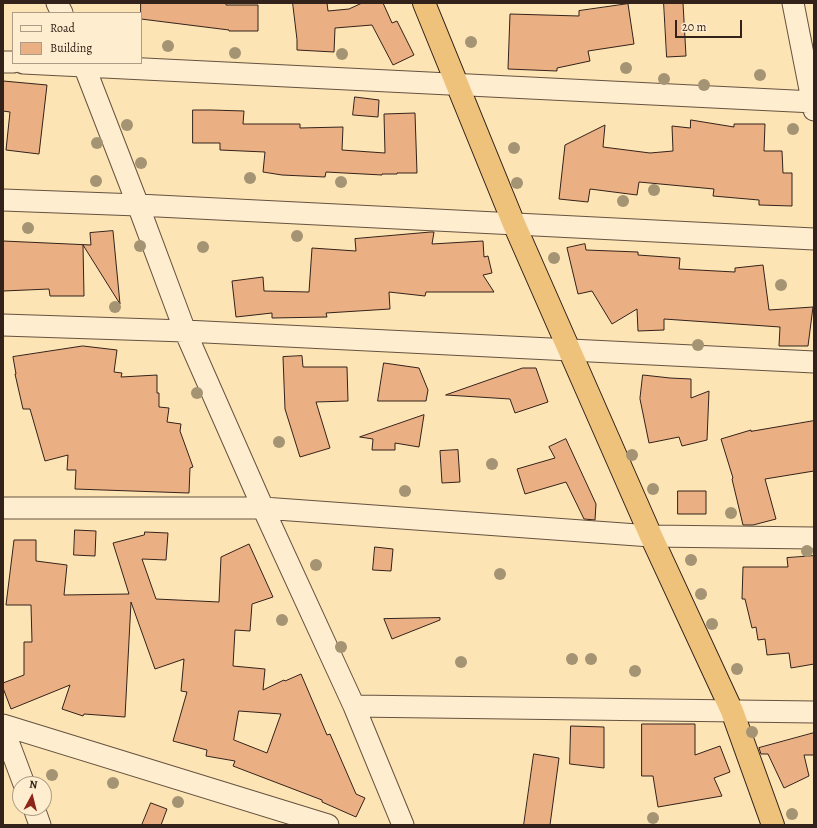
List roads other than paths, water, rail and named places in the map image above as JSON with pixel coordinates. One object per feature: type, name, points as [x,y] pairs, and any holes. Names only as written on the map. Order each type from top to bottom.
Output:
[{"type":"highway","points":[[424,3],[514,224],[651,536],[732,711],[773,825]]},
{"type":"street","points":[[57,3],[62,12]]},
{"type":"street","points":[[54,64],[457,84],[813,105],[793,3]]},
{"type":"street","points":[[84,65],[186,331],[263,508],[354,706],[403,825]]},
{"type":"street","points":[[3,200],[138,205],[814,239]]},
{"type":"street","points":[[3,325],[186,331],[814,362]]},
{"type":"street","points":[[3,508],[263,508],[651,536],[814,538]]},
{"type":"street","points":[[354,706],[814,712]]},
{"type":"street","points":[[3,726],[21,776]]},
{"type":"street","points":[[3,726],[328,825]]}]
